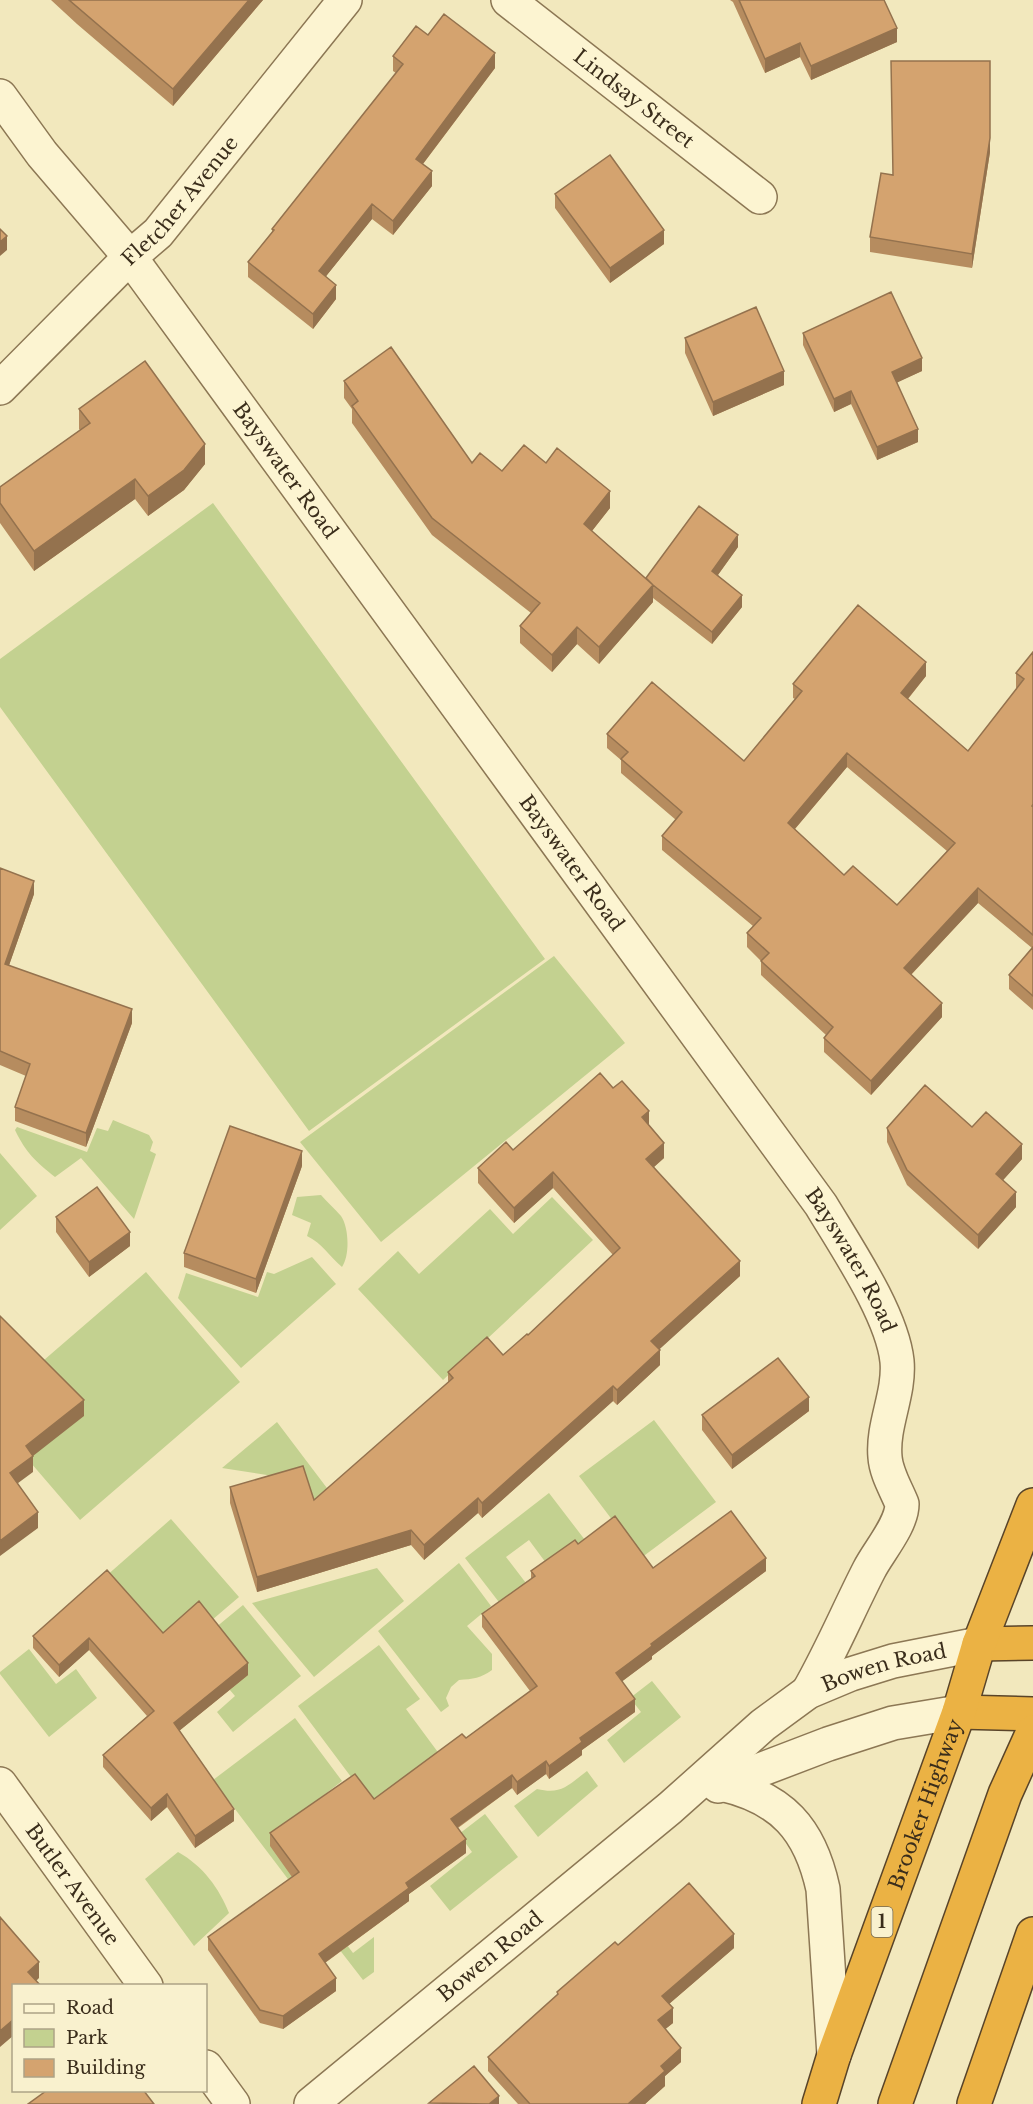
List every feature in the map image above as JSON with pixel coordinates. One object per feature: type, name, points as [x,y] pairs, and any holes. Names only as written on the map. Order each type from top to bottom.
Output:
[{"type":"highway","name":"Brooker Highway","points":[[819,2104],[834,2055],[959,1712],[979,1644],[1033,1505]]},
{"type":"highway","name":"Bowen Road","points":[[979,1644],[1033,1642]]},
{"type":"highway","points":[[959,1712],[1033,1714]]},
{"type":"highway","points":[[894,2104],[1005,1794],[1033,1731]]},
{"type":"highway","points":[[974,2104],[1033,1934]]},
{"type":"street","name":"Fletcher Avenue","points":[[0,388],[130,257],[158,233],[345,0]]},
{"type":"street","name":"Lindsay Street","points":[[508,0],[760,197]]},
{"type":"street","name":"Bayswater Road","points":[[0,96],[42,154],[130,257],[821,1205],[876,1300],[894,1346],[897,1361],[885,1456],[902,1509],[854,1599],[826,1661],[808,1692]]},
{"type":"street","name":"Bowen Road","points":[[311,2104],[670,1808],[763,1725],[808,1692],[893,1661],[979,1644]]},
{"type":"street","name":"Bowen Road","points":[[670,1808],[721,1784],[828,1744],[893,1724],[959,1712]]},
{"type":"street","name":"Butler Avenue","points":[[0,1784],[146,1984]]},
{"type":"street","points":[[721,1784],[744,1789],[761,1796],[786,1814],[809,1847],[818,1868],[823,1889],[834,2055]]},
{"type":"street","points":[[207,2068],[233,2104]]},
{"type":"green space","points":[[213,503],[545,959],[309,1131],[0,707],[0,659]]},
{"type":"green space","points":[[554,956],[625,1043],[381,1242],[300,1142]]},
{"type":"green space","points":[[113,1120],[149,1135],[153,1142],[150,1151],[156,1154],[134,1219],[81,1158],[55,1177],[32,1156],[15,1130],[17,1127],[87,1152],[97,1128],[108,1131]]},
{"type":"green space","points":[[0,1153],[37,1196],[0,1230]]},
{"type":"green space","points":[[321,1195],[341,1216],[346,1227],[347,1249],[342,1267],[307,1236],[311,1223],[292,1215],[297,1197]]},
{"type":"green space","points":[[552,1197],[593,1240],[443,1380],[358,1289],[398,1251],[419,1274],[490,1209],[513,1234]]},
{"type":"green space","points":[[312,1257],[336,1284],[241,1368],[178,1298],[186,1273],[258,1297],[267,1272],[274,1274]]},
{"type":"green space","points":[[146,1272],[240,1382],[80,1520],[0,1427],[0,1398]]},
{"type":"green space","points":[[654,1420],[716,1502],[641,1558],[579,1476]]},
{"type":"green space","points":[[277,1422],[336,1500],[318,1511],[303,1473],[276,1482],[267,1475],[222,1468]]},
{"type":"green space","points":[[549,1493],[585,1540],[549,1567],[529,1540],[506,1557],[529,1587],[532,1645],[465,1558]]},
{"type":"green space","points":[[171,1519],[239,1597],[212,1620],[158,1638],[105,1577]]},
{"type":"green space","points":[[459,1563],[491,1606],[467,1626],[492,1654],[492,1670],[477,1678],[459,1680],[451,1687],[446,1698],[449,1706],[441,1712],[378,1631]]},
{"type":"green space","points":[[377,1568],[404,1601],[314,1677],[252,1603]]},
{"type":"green space","points":[[243,1605],[301,1676],[233,1732],[217,1712],[235,1696],[212,1669],[215,1628]]},
{"type":"green space","points":[[379,1645],[420,1699],[406,1709],[440,1755],[372,1805],[298,1706]]},
{"type":"green space","points":[[29,1649],[56,1684],[76,1669],[97,1698],[49,1737],[0,1674]]},
{"type":"green space","points":[[652,1681],[681,1717],[624,1763],[607,1740],[641,1712],[630,1698]]},
{"type":"green space","points":[[295,1718],[342,1781],[320,1798],[294,1887],[213,1780]]},
{"type":"green space","points":[[587,1771],[598,1786],[538,1837],[514,1806],[537,1789],[553,1791],[564,1788]]},
{"type":"green space","points":[[485,1814],[518,1857],[450,1911],[430,1886],[472,1852],[459,1834]]},
{"type":"green space","points":[[178,1852],[209,1878],[229,1913],[194,1946],[145,1879]]},
{"type":"green space","points":[[305,1889],[353,1953],[374,1937],[374,1972],[363,1980],[298,1896]]},
{"type":"building","points":[[69,0],[249,0],[173,89]]},
{"type":"building","points":[[739,0],[884,0],[897,28],[811,66],[800,43],[765,59]]},
{"type":"building","points":[[444,14],[495,53],[416,159],[432,171],[393,221],[372,204],[319,271],[336,285],[313,314],[248,262],[403,64],[393,56],[416,26],[428,35]]},
{"type":"building","points":[[891,61],[990,61],[990,138],[972,254],[870,237],[881,173],[893,175]]},
{"type":"building","points":[[610,155],[664,230],[610,268],[555,194]]},
{"type":"building","points":[[0,229],[7,236],[0,242]]},
{"type":"building","points":[[891,292],[922,358],[892,372],[918,429],[877,447],[851,391],[834,399],[803,333]]},
{"type":"building","points":[[756,307],[784,371],[713,402],[685,338]]},
{"type":"building","points":[[391,347],[472,463],[480,453],[502,471],[524,445],[546,463],[557,448],[610,491],[584,524],[653,585],[599,647],[577,627],[552,655],[520,626],[540,603],[432,518],[352,406],[358,401],[344,381]]},
{"type":"building","points":[[145,361],[205,444],[184,470],[148,496],[135,479],[34,551],[0,503],[0,487],[90,423],[79,409]]},
{"type":"building","points":[[699,506],[738,535],[712,571],[742,595],[712,632],[646,578]]},
{"type":"building","points":[[858,605],[926,662],[901,693],[968,751],[1024,679],[1016,673],[1033,652],[1033,935],[978,888],[904,968],[942,1003],[871,1081],[824,1038],[833,1027],[761,961],[769,953],[747,933],[761,918],[662,836],[682,812],[621,759],[628,752],[607,734],[652,682],[744,761],[802,691],[793,684]],"holes":[[[847,753],[955,843],[897,905],[853,866],[844,875],[788,823]]]},
{"type":"building","points":[[0,868],[34,881],[5,964],[132,1009],[86,1133],[15,1107],[30,1064],[0,1051]]},
{"type":"building","points":[[1033,947],[1033,996],[1009,975]]},
{"type":"building","points":[[600,1073],[613,1088],[622,1081],[649,1111],[642,1117],[664,1143],[646,1159],[740,1261],[651,1341],[660,1350],[617,1390],[613,1386],[482,1503],[478,1498],[424,1545],[411,1530],[257,1577],[230,1487],[303,1466],[314,1500],[453,1378],[448,1372],[487,1337],[503,1355],[528,1335],[620,1248],[553,1172],[514,1208],[478,1168],[506,1142],[513,1150]]},
{"type":"building","points":[[925,1085],[972,1127],[986,1112],[1022,1144],[996,1174],[1016,1192],[978,1235],[907,1170],[887,1128]]},
{"type":"building","points":[[230,1126],[302,1151],[256,1279],[184,1253]]},
{"type":"building","points":[[97,1187],[130,1232],[89,1262],[56,1217]]},
{"type":"building","points":[[0,1316],[84,1400],[26,1446],[33,1456],[10,1473],[38,1512],[0,1541]]},
{"type":"building","points":[[778,1358],[809,1397],[732,1455],[702,1415]]},
{"type":"building","points":[[731,1511],[766,1558],[616,1673],[635,1699],[580,1738],[582,1742],[549,1766],[546,1761],[517,1782],[512,1775],[451,1819],[466,1839],[406,1883],[409,1888],[319,1954],[336,1978],[283,2016],[260,2010],[208,1937],[299,1872],[270,1833],[355,1774],[374,1799],[462,1734],[466,1738],[537,1686],[482,1614],[535,1576],[531,1571],[575,1540],[578,1544],[615,1516],[653,1568]]},
{"type":"building","points":[[107,1570],[163,1633],[199,1601],[248,1663],[174,1723],[234,1809],[195,1836],[167,1794],[151,1808],[103,1755],[154,1711],[89,1638],[59,1665],[33,1636]]},
{"type":"building","points":[[689,1883],[734,1934],[662,1996],[673,2008],[658,2020],[681,2048],[661,2066],[665,2071],[628,2104],[530,2104],[488,2057],[558,1994],[557,1992],[615,1942],[618,1945]]},
{"type":"building","points":[[0,1917],[39,1962],[28,1972],[39,1984],[12,1984],[12,2021],[0,2031]]},
{"type":"building","points":[[474,2066],[499,2096],[489,2104],[429,2103]]},
{"type":"building","points":[[45,2092],[145,2092],[154,2104],[28,2104]]}]
